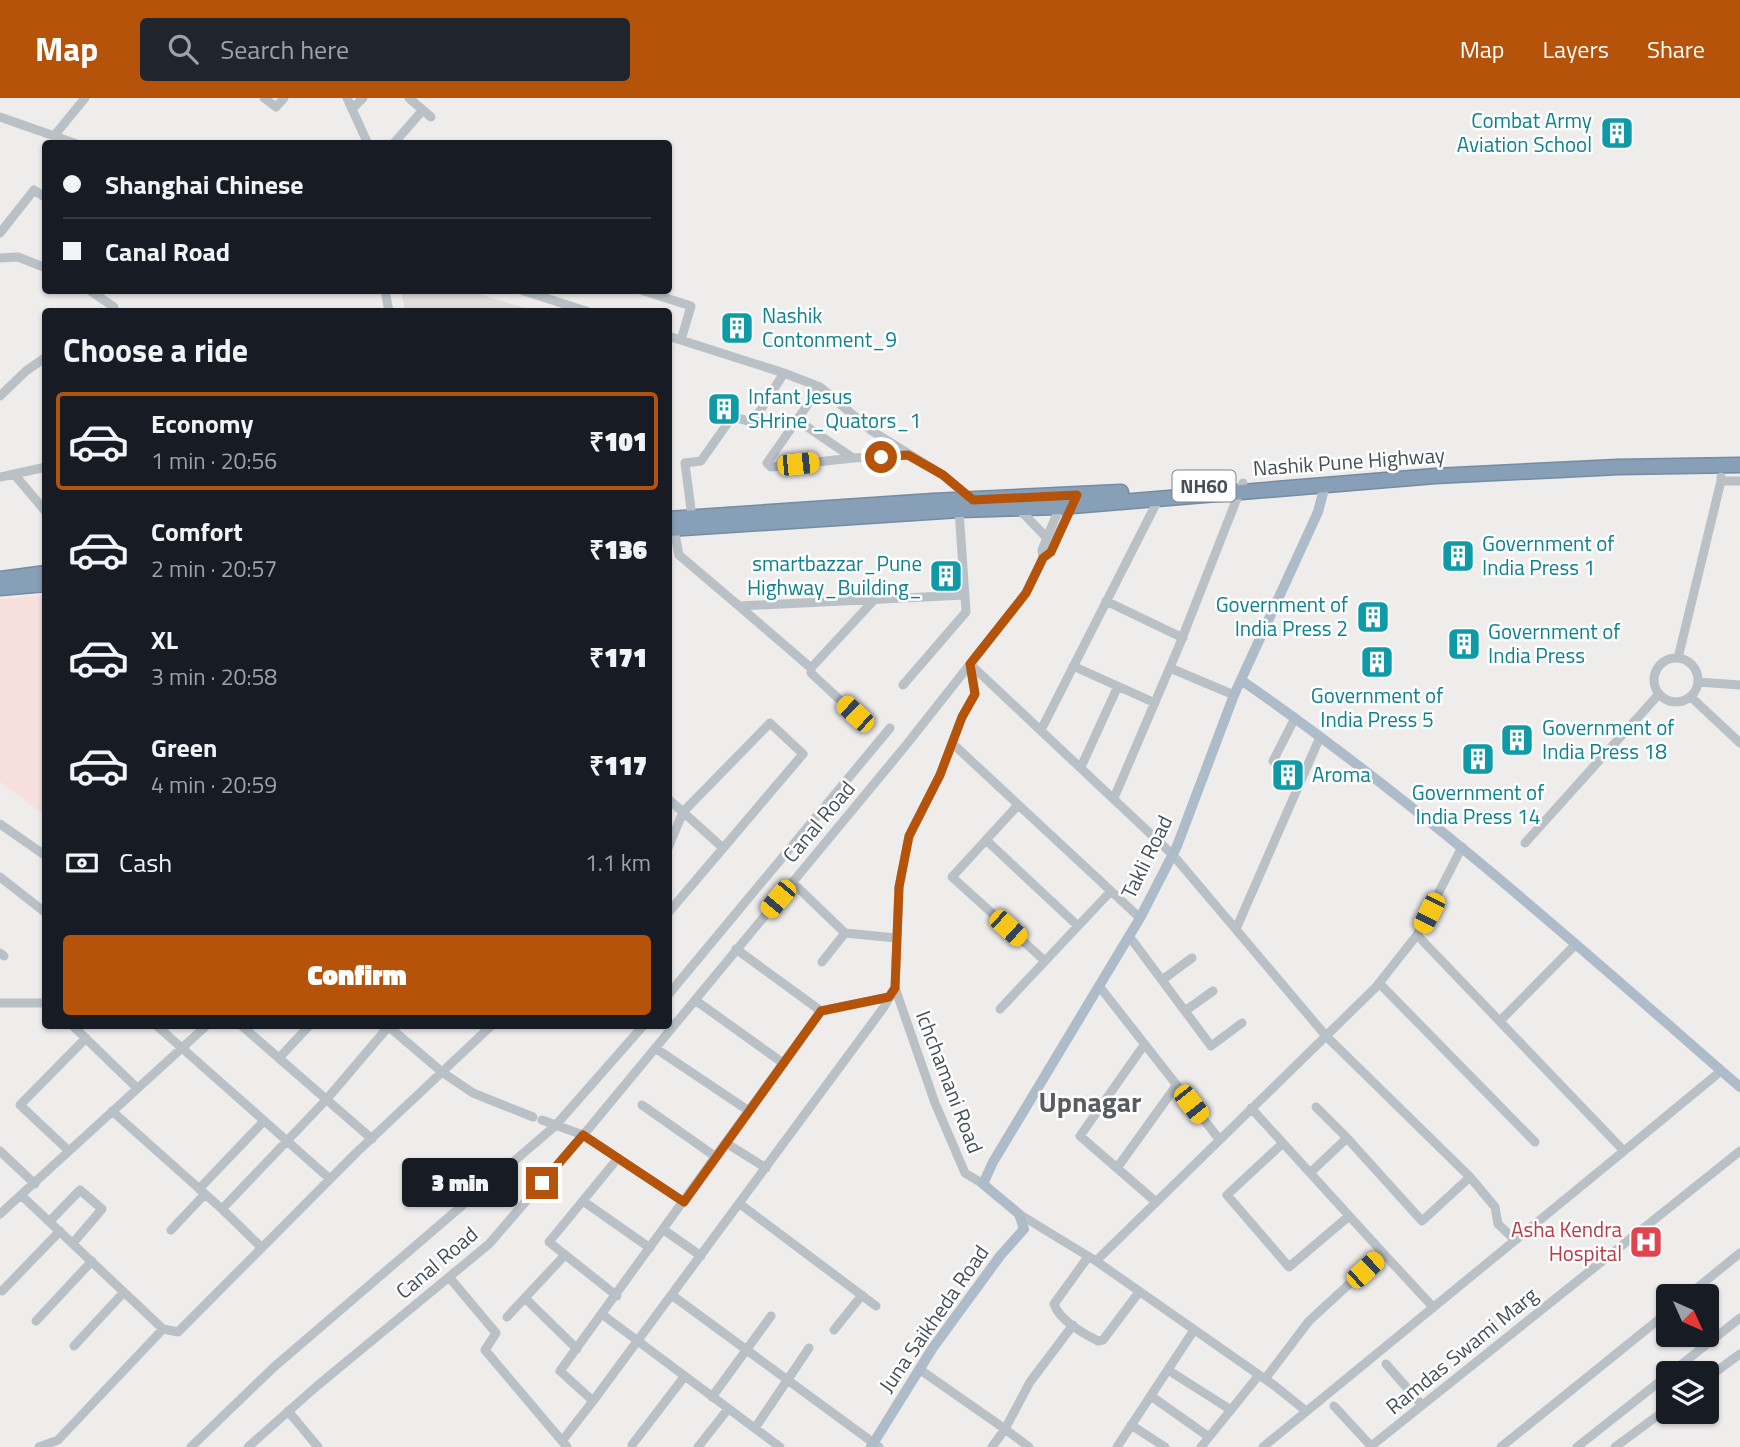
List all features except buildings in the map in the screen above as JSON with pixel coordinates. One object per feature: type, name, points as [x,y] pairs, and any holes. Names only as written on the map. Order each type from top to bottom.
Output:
[{"type":"highway","name":"Nashik Pune Highway","points":[[672,525],[1018,508],[1068,500],[1562,461],[1740,456]]},
{"type":"highway","name":"Nashik Pune Highway","points":[[672,524],[692,517],[933,501],[1159,498],[1242,487],[1325,485],[1435,475],[1740,465]]},
{"type":"highway","points":[[0,579],[42,574]]},
{"type":"highway","points":[[0,588],[42,584]]},
{"type":"main road","name":"Takli Road","points":[[983,1184],[993,1162],[1140,918],[1173,855],[1234,695],[1318,512],[1325,485]]},
{"type":"main road","points":[[1241,680],[1320,737],[1462,848],[1740,1087]]},
{"type":"main road","points":[[983,1184],[1019,1214]]},
{"type":"main road","name":"Juna Saikheda Road","points":[[875,1446],[919,1369],[1000,1256],[1024,1229],[1019,1214]]},
{"type":"street","points":[[54,136],[85,98]]},
{"type":"street","points":[[264,98],[276,107],[284,98]]},
{"type":"street","points":[[347,98],[366,140]]},
{"type":"street","points":[[352,109],[363,98]]},
{"type":"street","points":[[409,98],[431,117]]},
{"type":"street","points":[[397,140],[423,110]]},
{"type":"street","points":[[0,117],[66,140]]},
{"type":"street","points":[[0,233],[34,190],[42,195]]},
{"type":"street","points":[[0,258],[18,257],[42,266]]},
{"type":"street","points":[[95,294],[114,308]]},
{"type":"street","points":[[534,294],[577,308]]},
{"type":"street","points":[[654,294],[691,306],[681,340]]},
{"type":"street","points":[[672,337],[820,387],[872,430],[943,475],[973,500]]},
{"type":"street","points":[[0,396],[42,360]]},
{"type":"street","points":[[692,517],[685,463],[701,461],[732,417],[752,422],[784,373]]},
{"type":"street","points":[[820,387],[767,463],[768,466],[908,455]]},
{"type":"street","points":[[797,420],[853,458]]},
{"type":"street","points":[[1678,658],[1721,481],[1722,466]]},
{"type":"street","points":[[0,477],[42,468]]},
{"type":"street","points":[[14,474],[42,507]]},
{"type":"street","points":[[1721,481],[1740,481]]},
{"type":"street","points":[[1114,798],[1170,668],[1242,487]]},
{"type":"street","points":[[1041,730],[1159,498]]},
{"type":"street","name":"Canal Road","points":[[1043,558],[1042,550],[1047,538],[1068,500]]},
{"type":"street","name":"Canal Road","points":[[672,1028],[907,744],[1026,593],[1043,558],[1051,552],[1068,500]]},
{"type":"street","points":[[1018,508],[1047,538]]},
{"type":"street","points":[[903,685],[966,612],[959,510]]},
{"type":"street","points":[[672,532],[679,555],[811,668],[811,673],[855,714]]},
{"type":"street","points":[[739,606],[965,595]]},
{"type":"street","points":[[811,668],[875,599]]},
{"type":"street","points":[[1106,601],[1182,638]]},
{"type":"street","points":[[1678,658],[1692,664],[1696,669],[1698,682],[1691,696],[1677,702],[1668,701],[1659,694],[1654,682],[1656,671],[1663,662],[1678,658]]},
{"type":"street","points":[[970,664],[1173,855],[1326,1035],[1470,1177],[1495,1207],[1498,1224],[1515,1240]]},
{"type":"street","name":"Ichchamani Road","points":[[970,664],[975,694],[962,717],[940,775],[909,836],[899,887],[895,988],[934,1103],[965,1173],[983,1184]]},
{"type":"street","points":[[1073,666],[1155,703]]},
{"type":"street","points":[[1170,668],[1234,695]]},
{"type":"street","points":[[1698,682],[1740,685]]},
{"type":"street","points":[[1081,768],[1118,686]]},
{"type":"street","points":[[1525,843],[1659,694]]},
{"type":"street","points":[[1691,696],[1740,743]]},
{"type":"street","points":[[1273,761],[1295,718]]},
{"type":"street","points":[[672,838],[683,812],[770,723],[803,754],[672,908]]},
{"type":"street","points":[[672,990],[890,728]]},
{"type":"street","points":[[1236,929],[1320,737]]},
{"type":"street","points":[[952,743],[1140,918]]},
{"type":"street","points":[[672,802],[723,848]]},
{"type":"street","points":[[1018,805],[952,877],[1045,961]]},
{"type":"street","points":[[0,824],[42,853]]},
{"type":"street","points":[[986,840],[1078,926]]},
{"type":"street","points":[[1139,1292],[1103,1340],[1098,1341],[1056,1312],[1054,1304],[1092,1259],[1156,1202],[1379,983],[1417,935],[1462,848]]},
{"type":"street","points":[[0,877],[42,910]]},
{"type":"street","points":[[792,882],[845,933],[897,937]]},
{"type":"street","points":[[1000,1009],[1111,891]]},
{"type":"street","points":[[822,962],[845,933]]},
{"type":"street","points":[[1417,935],[1624,1151]]},
{"type":"street","points":[[1129,936],[1211,1046],[1242,1023]]},
{"type":"street","points":[[1500,1021],[1576,944]]},
{"type":"street","points":[[736,949],[821,1011]]},
{"type":"street","points":[[1162,980],[1192,958]]},
{"type":"street","points":[[1379,983],[1535,1142]]},
{"type":"street","points":[[1100,986],[1219,1139]]},
{"type":"street","points":[[449,1277],[496,1333],[485,1350],[564,1444],[895,988]]},
{"type":"street","points":[[1185,1011],[1213,991]]},
{"type":"street","points":[[593,1401],[560,1371],[617,1296],[821,1011],[889,997]]},
{"type":"street","points":[[695,1000],[783,1063]]},
{"type":"street","points":[[0,1003],[42,1003]]},
{"type":"street","points":[[76,1029],[137,1087]]},
{"type":"street","points":[[160,1029],[330,1179]]},
{"type":"street","points":[[0,1214],[202,1029]]},
{"type":"street","points":[[245,1029],[372,1139]]},
{"type":"street","points":[[279,1058],[306,1029]]},
{"type":"street","points":[[222,1209],[326,1100],[385,1029]]},
{"type":"street","points":[[392,1029],[442,1072],[473,1093],[583,1135],[684,1202]]},
{"type":"street","points":[[22,1196],[163,1329],[177,1332],[330,1179],[488,1029]]},
{"type":"street","points":[[191,1447],[274,1367],[518,1161],[555,1126],[640,1029]]},
{"type":"street","name":"Canal Road","points":[[248,1447],[489,1244],[671,1029]]},
{"type":"street","points":[[69,1151],[20,1105],[86,1038]]},
{"type":"street","points":[[1144,1045],[1080,1136],[1156,1202]]},
{"type":"street","points":[[655,1048],[749,1111]]},
{"type":"street","points":[[1263,1447],[1721,1071]]},
{"type":"street","points":[[1117,1168],[1176,1086]]},
{"type":"street","points":[[642,1105],[716,1157]]},
{"type":"street","points":[[1316,1107],[1422,1221],[1470,1177]]},
{"type":"street","points":[[1251,1108],[1433,1307]]},
{"type":"street","points":[[112,1111],[261,1247]]},
{"type":"street","points":[[171,1230],[264,1121]]},
{"type":"street","points":[[1310,1173],[1347,1138]]},
{"type":"street","points":[[726,1143],[766,1168]]},
{"type":"street","points":[[1283,1143],[1227,1195],[1289,1267],[1349,1216]]},
{"type":"street","points":[[0,1151],[35,1184]]},
{"type":"street","name":"Ramdas Swami Marg","points":[[1370,1447],[1740,1151]]},
{"type":"street","points":[[617,1296],[549,1242],[618,1158]]},
{"type":"street","points":[[50,1221],[80,1189],[102,1209],[73,1243]]},
{"type":"street","points":[[583,1201],[650,1248]]},
{"type":"street","points":[[740,1203],[877,1306]]},
{"type":"street","points":[[1019,1214],[1092,1259],[1262,1377],[1306,1411]]},
{"type":"street","points":[[664,1230],[701,1256]]},
{"type":"street","points":[[2,1291],[60,1231]]},
{"type":"street","points":[[1201,1447],[1310,1321],[1383,1253]]},
{"type":"street","points":[[1702,1284],[1740,1254]]},
{"type":"street","points":[[507,1317],[565,1255]]},
{"type":"street","points":[[36,1321],[92,1261]]},
{"type":"street","points":[[74,1346],[124,1292]]},
{"type":"street","points":[[834,1331],[862,1295]]},
{"type":"street","points":[[673,1296],[875,1446]]},
{"type":"street","points":[[526,1299],[577,1349]]},
{"type":"street","points":[[603,1315],[755,1428],[775,1446]]},
{"type":"street","points":[[712,1397],[771,1316]]},
{"type":"street","points":[[1577,1447],[1740,1318]]},
{"type":"street","points":[[1501,1447],[1656,1322]]},
{"type":"street","points":[[992,1447],[1005,1429],[1030,1382],[1073,1325]]},
{"type":"street","points":[[39,1447],[58,1440],[163,1329]]},
{"type":"street","points":[[1117,1447],[1194,1330]]},
{"type":"street","points":[[755,1428],[809,1349]]},
{"type":"street","points":[[1719,1369],[1740,1354]]},
{"type":"street","points":[[1386,1364],[1422,1405]]},
{"type":"street","points":[[919,1369],[1029,1447]]},
{"type":"street","points":[[1168,1370],[1231,1410]]},
{"type":"street","points":[[632,1445],[684,1377]]},
{"type":"street","points":[[1151,1396],[1209,1437]]},
{"type":"street","points":[[1335,1406],[1370,1447]]},
{"type":"street","points":[[698,1447],[728,1409]]},
{"type":"street","points":[[288,1412],[318,1447]]},
{"type":"street","points":[[1615,1447],[1656,1417]]},
{"type":"street","points":[[1131,1425],[1165,1447]]},
{"type":"shaded area","points":[[402,294],[478,294],[525,308],[404,308]]},
{"type":"shaded area","points":[[42,595],[42,813],[0,782],[0,599]]},
{"type":"place","name":"Combat Army Aviation School","points":[[1617,133]]},
{"type":"place","name":"Nashik Contonment_9","points":[[737,328]]},
{"type":"place","name":"Infant Jesus SHrine _Quators_1","points":[[724,409]]},
{"type":"place","name":"Government of India Press 1","points":[[1458,556]]},
{"type":"place","name":"smartbazzar_Pune Highway_Building_","points":[[946,576]]},
{"type":"place","name":"Government of India Press 2","points":[[1373,617]]},
{"type":"place","name":"Government of India Press","points":[[1464,644]]},
{"type":"place","name":"Government of India Press 5","points":[[1377,662]]},
{"type":"place","name":"Government of India Press 18","points":[[1517,740]]},
{"type":"place","name":"Government of India Press 14","points":[[1478,759]]},
{"type":"place","name":"Aroma","points":[[1288,775]]},
{"type":"place","name":"Asha Kendra Hospital","points":[[1646,1242]]},
{"type":"district","name":"Upnagar","points":[[1090,1102]]},
{"type":"route","points":[[542,1183],[583,1135],[684,1202],[821,1011],[889,997],[895,988],[899,887],[909,836],[940,775],[962,717],[975,694],[970,664],[1026,593],[1043,558],[1051,552],[1077,495],[973,500],[943,475],[908,455],[881,457]]}]
